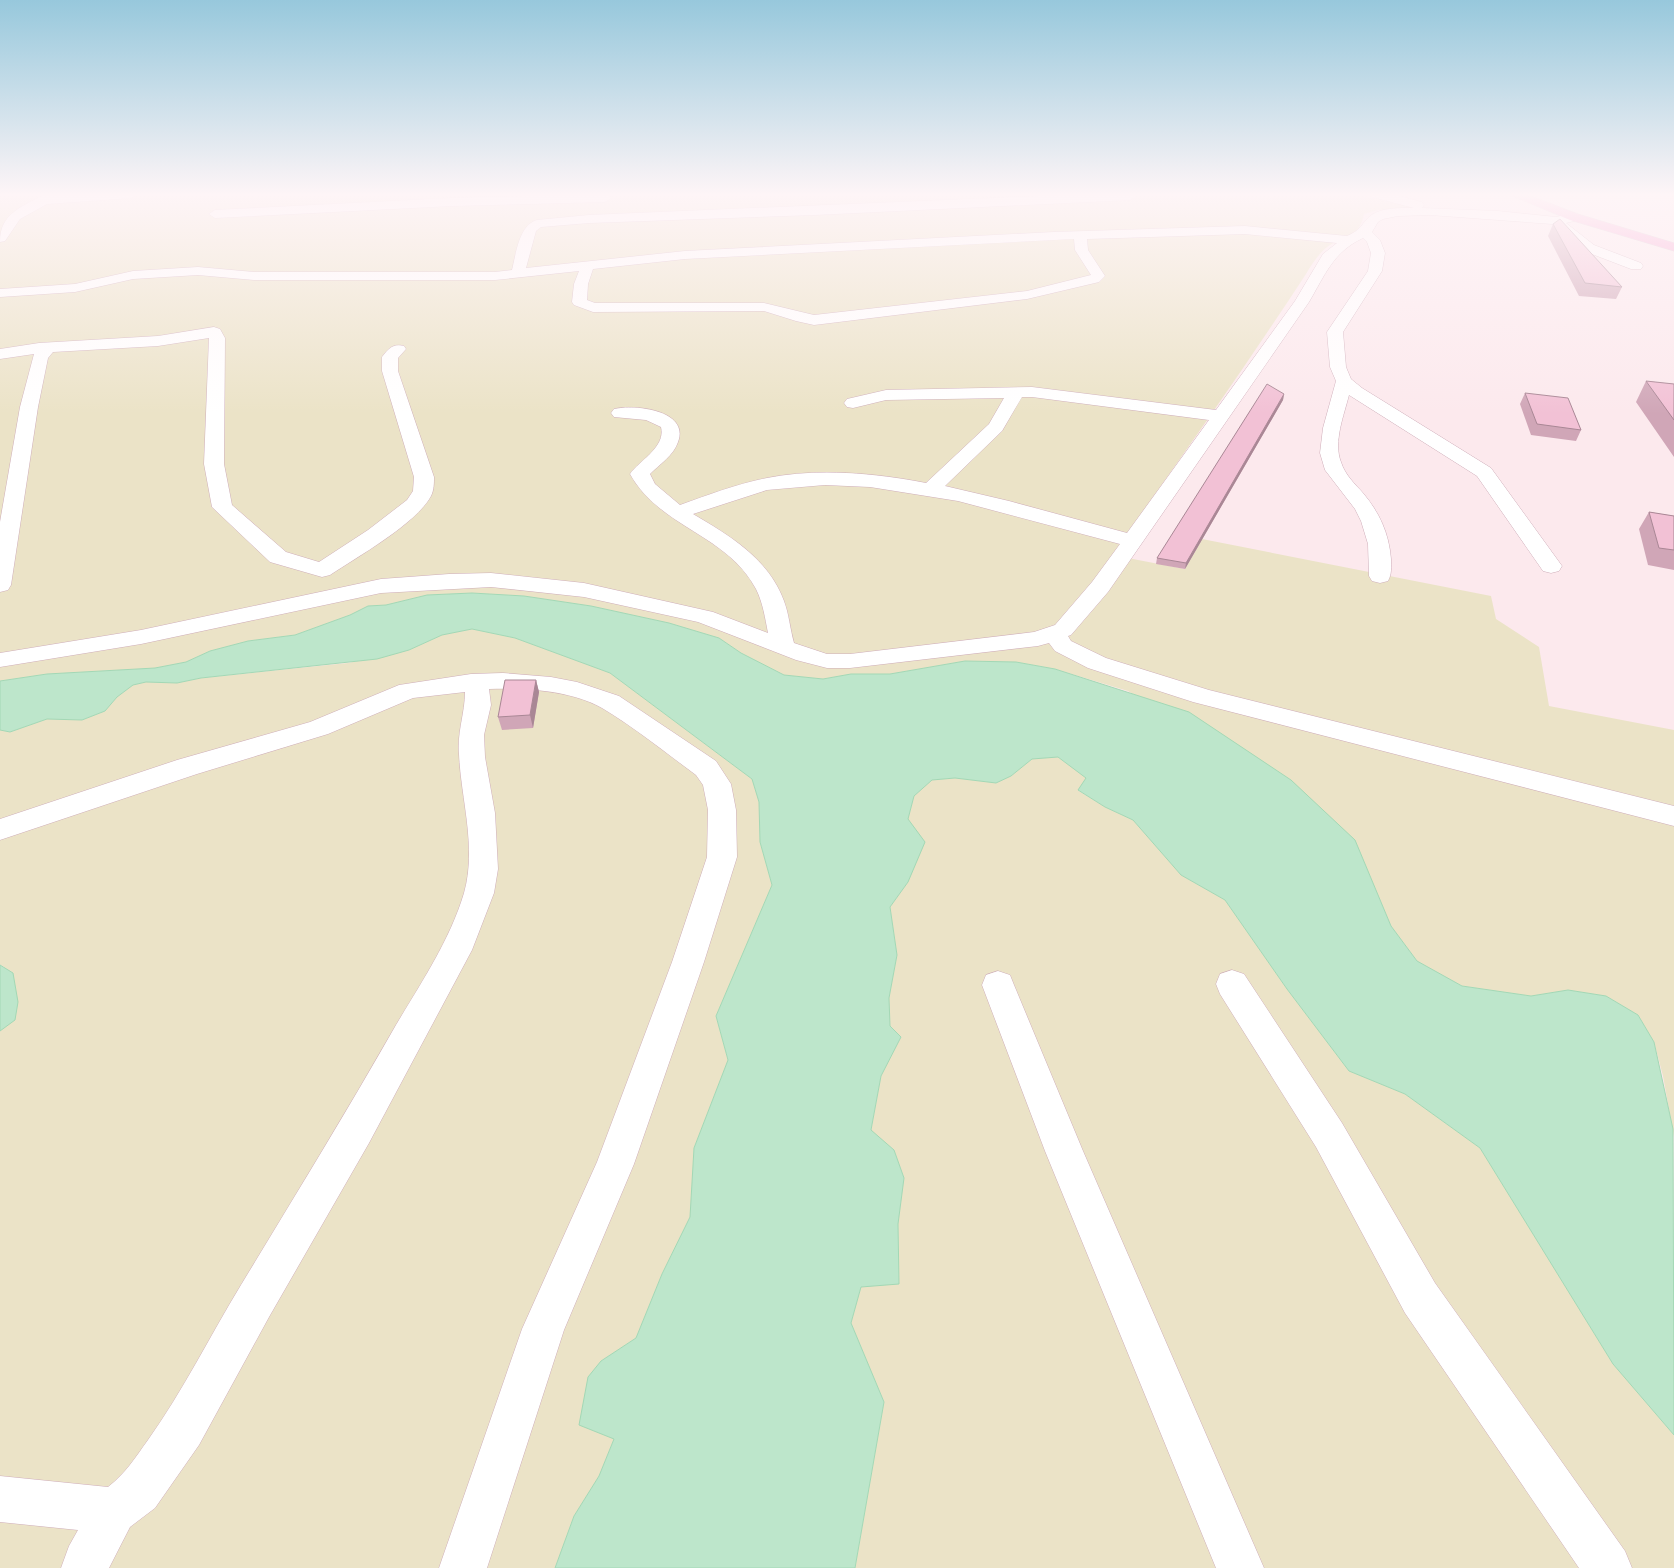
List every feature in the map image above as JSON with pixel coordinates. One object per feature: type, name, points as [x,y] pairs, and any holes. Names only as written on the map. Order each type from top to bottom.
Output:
[{"type":"street","points":[[518,273],[520,267]]},
{"type":"street","points":[[0,293],[75,288],[133,275],[198,271],[254,276],[388,274],[495,276],[569,267]]},
{"type":"street","points":[[587,267],[581,284],[580,302],[593,308],[764,307],[786,312],[803,320],[1027,295],[1094,279],[1098,276],[1093,267]]},
{"type":"street","points":[[0,660],[141,637],[381,586],[449,581],[491,580],[584,590],[705,617],[826,661],[850,661],[1038,638],[1054,634],[1063,630],[1100,587],[1302,302],[1322,267]]},
{"type":"street","points":[[1376,267],[1372,277],[1335,332],[1336,360],[1344,381],[1356,392],[1484,472],[1552,566]]},
{"type":"street","points":[[0,354],[20,350],[158,341],[214,332],[217,338],[214,464],[222,507],[278,557],[322,570]]},
{"type":"street","points":[[0,585],[29,407],[40,357],[48,348]]},
{"type":"street","points":[[322,570],[401,515],[416,503],[422,494],[424,477],[390,371],[390,357],[398,349]]},
{"type":"street","points":[[1344,381],[1329,451],[1332,466],[1367,512],[1376,530],[1381,552],[1380,576]]},
{"type":"street","points":[[853,403],[886,395],[1016,392],[1051,394],[1221,416]]},
{"type":"street","points":[[931,489],[996,427],[1016,392]]},
{"type":"street","points":[[620,413],[657,416],[667,423],[671,432],[669,443],[648,463],[640,474],[642,480],[652,493],[678,512],[720,537],[747,559],[771,598],[784,647]]},
{"type":"street","points":[[678,512],[746,490],[780,482],[858,480],[931,489],[1132,541]]},
{"type":"street","points":[[322,570],[330,596]]},
{"type":"street","points":[[1054,634],[1063,646],[1097,663],[1202,696],[1674,816]]},
{"type":"street","points":[[0,830],[187,767],[319,728],[408,691],[471,682],[503,681],[551,685],[578,690],[610,702],[706,768],[717,784],[722,810],[722,857],[688,962],[615,1164],[543,1329],[463,1568]]},
{"type":"street","points":[[85,1568],[86,1562],[114,1511],[139,1492],[183,1429],[254,1302],[356,1131],[456,950],[479,893],[483,869],[481,813],[472,756],[471,735],[478,705],[478,691],[471,682]]},
{"type":"street","points":[[1232,984],[1329,1135],[1420,1298],[1608,1568]]},
{"type":"street","points":[[998,985],[1067,1160],[1240,1568]]},
{"type":"street","points":[[0,1499],[114,1511]]},
{"type":"shaded area","points":[[0,267],[1310,267],[1259,345],[1112,555],[1185,569],[1202,539],[1491,596],[1496,619],[1539,647],[1549,706],[1674,730],[1674,1137],[1663,1076],[1654,1042],[1638,1015],[1606,996],[1568,990],[1531,996],[1462,986],[1417,961],[1391,926],[1355,841],[1128,691],[1055,669],[1016,662],[965,661],[890,674],[851,674],[823,679],[784,675],[741,653],[719,638],[669,623],[591,606],[524,596],[472,593],[427,595],[386,605],[368,606],[350,615],[295,635],[248,641],[210,651],[186,662],[155,668],[47,674],[0,681]]},
{"type":"shaded area","points":[[472,593],[524,596],[591,606],[669,623],[719,638],[741,653],[784,675],[823,679],[851,674],[890,674],[965,661],[1016,662],[1055,669],[1189,712],[1291,780],[1355,840],[1391,926],[1417,961],[1462,986],[1531,996],[1568,990],[1606,996],[1638,1015],[1654,1042],[1673,1129],[1674,1435],[1613,1364],[1480,1148],[1405,1094],[1349,1071],[1287,989],[1225,900],[1181,875],[1133,820],[1105,807],[1078,790],[1086,778],[1058,757],[1032,759],[1011,776],[996,783],[955,778],[932,780],[914,796],[908,819],[925,842],[908,882],[890,907],[897,955],[889,998],[890,1026],[901,1037],[881,1076],[871,1130],[894,1150],[904,1178],[898,1224],[899,1284],[861,1287],[851,1323],[884,1402],[855,1568],[555,1568],[574,1516],[599,1476],[614,1439],[579,1425],[588,1377],[601,1361],[636,1338],[662,1274],[690,1217],[694,1148],[728,1060],[716,1016],[772,885],[760,842],[759,802],[752,779],[610,673],[515,638],[472,629],[442,635],[409,650],[377,659],[201,678],[177,683],[146,682],[133,685],[117,697],[105,711],[82,720],[47,719],[10,732],[0,730],[0,681],[47,674],[155,668],[186,662],[210,651],[248,641],[295,635],[350,615],[368,606],[386,605],[427,595]]},
{"type":"shaded area","points":[[472,629],[515,638],[610,673],[752,779],[759,802],[760,842],[772,885],[716,1016],[728,1060],[694,1148],[690,1217],[662,1274],[636,1338],[601,1361],[614,1439],[599,1476],[574,1516],[555,1568],[0,1568],[0,1031],[4,967],[0,965],[0,730],[10,732],[47,719],[82,720],[105,711],[117,697],[133,685],[146,682],[177,683],[201,678],[348,663],[409,650],[442,635]]},
{"type":"shaded area","points":[[1058,757],[1087,778],[1079,791],[1105,807],[1133,820],[1181,875],[1225,900],[1287,989],[1349,1071],[1405,1094],[1480,1148],[1613,1364],[1674,1435],[1674,1568],[855,1568],[884,1402],[851,1323],[861,1287],[899,1283],[898,1224],[904,1178],[894,1150],[871,1131],[881,1076],[901,1037],[890,1027],[889,998],[897,955],[890,907],[908,882],[908,819],[914,796],[932,780],[955,778],[996,783],[1011,776],[1032,759]]},
{"type":"shaded area","points":[[0,965],[13,973],[18,1002],[15,1020],[0,1031]]},
{"type":"building","points":[[1576,267],[1604,267],[1622,287],[1585,283]]},
{"type":"building","points":[[1646,381],[1674,384],[1674,420]]},
{"type":"building","points":[[1267,384],[1284,394],[1186,563],[1157,558]]},
{"type":"building","points":[[1525,393],[1568,398],[1581,430],[1537,424]]},
{"type":"building","points":[[1649,512],[1674,516],[1674,550],[1659,548]]},
{"type":"building","points":[[505,680],[536,680],[530,715],[498,717]]}]
